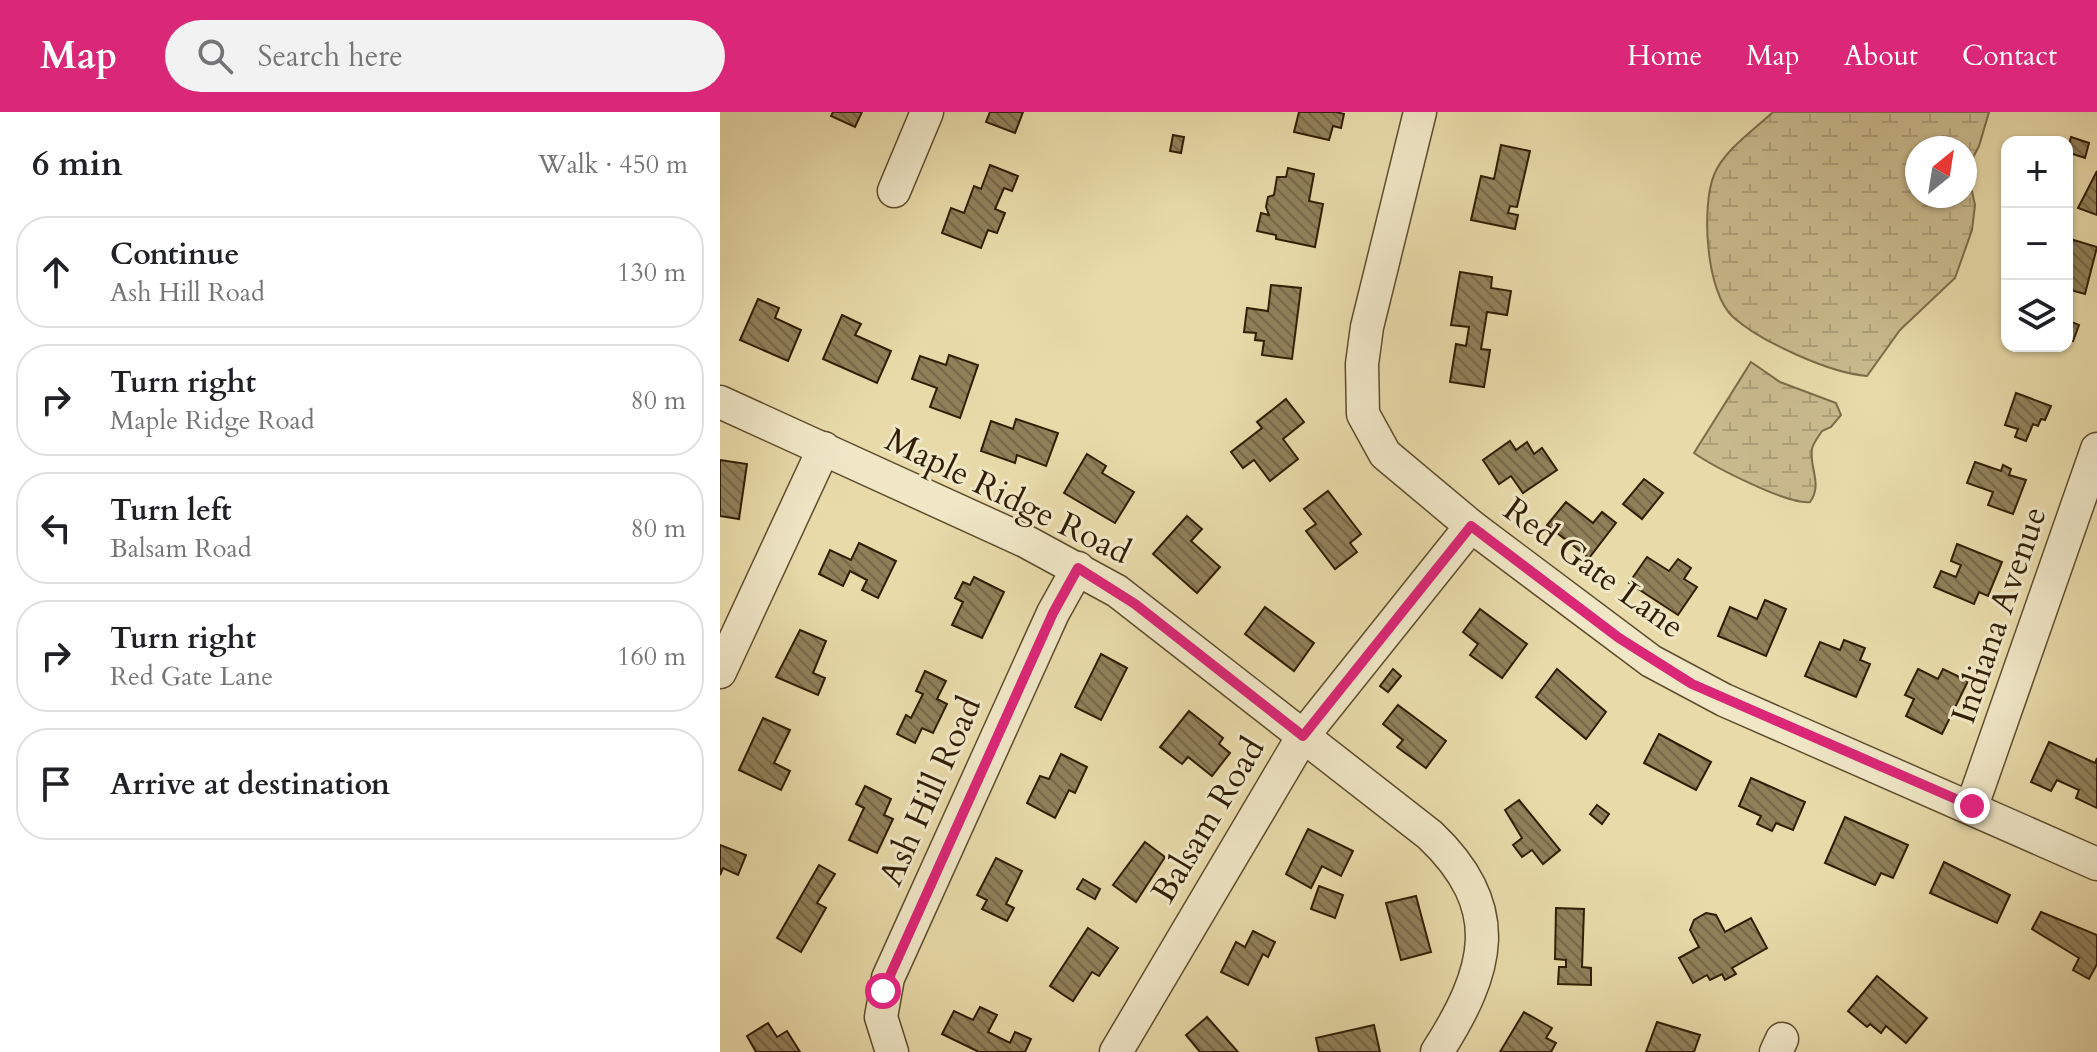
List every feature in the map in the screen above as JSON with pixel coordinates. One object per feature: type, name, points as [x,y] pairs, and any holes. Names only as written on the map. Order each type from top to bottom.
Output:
[{"type":"street","points":[[894,191],[927,112]]},
{"type":"street","name":"Red Gate Lane","points":[[1420,112],[1367,327],[1361,399],[1369,429],[1385,454],[1471,526],[1619,638],[1692,684],[2097,864]]},
{"type":"street","name":"Maple Ridge Road","points":[[720,402],[1078,568],[1135,604],[1430,835],[1460,864],[1476,896],[1481,923],[1479,967],[1460,1017],[1437,1052]]},
{"type":"street","points":[[720,672],[824,448]]},
{"type":"street","name":"Indiana Avenue","points":[[1972,806],[2089,497],[2097,449]]},
{"type":"street","name":"Balsam Road","points":[[1116,1052],[1303,736],[1471,526]]},
{"type":"street","name":"Ash Hill Road","points":[[892,1052],[881,1017],[888,978],[1053,613],[1078,568]]},
{"type":"green space","points":[[1773,112],[1989,112],[1977,150],[1977,136],[1905,136],[1905,208],[1975,208],[1972,230],[1955,278],[1900,330],[1867,376],[1816,363],[1778,346],[1745,327],[1724,305],[1708,249],[1708,207],[1714,175],[1732,149]]},
{"type":"green space","points":[[1751,362],[1780,382],[1836,403],[1841,415],[1831,427],[1822,431],[1813,447],[1816,482],[1810,502],[1769,492],[1694,453]]},
{"type":"building","points":[[833,112],[862,112],[855,127],[831,116]]},
{"type":"building","points":[[990,112],[1023,112],[1015,133],[986,122]]},
{"type":"building","points":[[1299,112],[1344,114],[1341,128],[1333,126],[1329,140],[1294,132]]},
{"type":"building","points":[[1173,135],[1184,137],[1181,153],[1170,151]]},
{"type":"building","points":[[2073,138],[2089,143],[2085,158],[2073,154]]},
{"type":"building","points":[[1501,145],[1530,151],[1517,207],[1510,206],[1508,213],[1518,215],[1515,229],[1471,220],[1481,176],[1494,179]]},
{"type":"building","points":[[990,165],[1018,176],[1012,191],[1004,188],[995,209],[1005,213],[997,233],[988,230],[981,248],[942,233],[951,208],[964,213],[974,186],[981,189]]},
{"type":"building","points":[[1288,168],[1314,174],[1309,201],[1323,204],[1315,247],[1276,239],[1276,235],[1257,231],[1261,213],[1269,215],[1266,207],[1268,197],[1274,195],[1277,177],[1286,177]]},
{"type":"building","points":[[2097,171],[2097,215],[2078,208]]},
{"type":"building","points":[[2073,240],[2097,247],[2085,294],[2073,291]]},
{"type":"building","points":[[1460,272],[1492,277],[1491,288],[1511,291],[1507,315],[1487,312],[1481,349],[1490,350],[1484,387],[1450,382],[1456,344],[1466,346],[1469,327],[1451,325]]},
{"type":"building","points":[[1271,285],[1301,288],[1292,359],[1262,355],[1264,341],[1255,340],[1256,333],[1244,332],[1247,308],[1268,311]]},
{"type":"building","points":[[758,299],[779,308],[775,318],[801,330],[788,361],[740,340]]},
{"type":"building","points":[[842,315],[861,324],[855,335],[891,351],[877,383],[823,359]]},
{"type":"building","points":[[2073,323],[2079,325],[2073,341]]},
{"type":"building","points":[[949,355],[978,365],[960,418],[930,407],[937,388],[912,379],[920,356],[946,365]]},
{"type":"building","points":[[2016,393],[2051,406],[2045,420],[2041,419],[2038,426],[2033,424],[2026,441],[2015,437],[2018,429],[2005,425]]},
{"type":"building","points":[[1286,399],[1304,422],[1283,439],[1298,459],[1270,481],[1254,460],[1243,468],[1231,452],[1262,428],[1257,422]]},
{"type":"building","points":[[1016,419],[1058,433],[1046,466],[1017,455],[1015,463],[981,451],[991,421],[1013,429]]},
{"type":"building","points":[[1510,441],[1516,450],[1527,442],[1534,454],[1542,448],[1557,470],[1523,493],[1511,476],[1499,484],[1483,460]]},
{"type":"building","points":[[1087,454],[1106,466],[1102,473],[1134,492],[1115,523],[1064,493]]},
{"type":"building","points":[[720,460],[747,464],[739,519],[720,516]]},
{"type":"building","points":[[1975,462],[2001,471],[2003,465],[2011,469],[2009,475],[2026,480],[2013,514],[1988,505],[1993,492],[1967,483]]},
{"type":"building","points":[[1644,479],[1663,493],[1642,519],[1623,504]]},
{"type":"building","points":[[1328,491],[1361,534],[1350,543],[1357,552],[1335,569],[1306,531],[1316,524],[1304,509]]},
{"type":"building","points":[[1566,502],[1593,523],[1602,512],[1616,523],[1589,558],[1547,525]]},
{"type":"building","points":[[1187,516],[1202,529],[1191,541],[1220,567],[1197,593],[1153,554]]},
{"type":"building","points":[[859,543],[896,561],[878,598],[862,590],[867,580],[850,571],[843,586],[819,574],[830,550],[851,560]]},
{"type":"building","points":[[1957,544],[2002,562],[1988,596],[1979,592],[1974,604],[1934,587],[1941,571],[1956,577],[1961,565],[1951,561]]},
{"type":"building","points":[[1647,557],[1669,571],[1678,559],[1691,568],[1684,579],[1697,587],[1678,615],[1629,583]]},
{"type":"building","points":[[974,577],[1004,592],[982,638],[952,625],[963,602],[955,598],[963,582],[970,585]]},
{"type":"building","points":[[1765,600],[1786,609],[1766,656],[1718,636],[1730,607],[1757,619]]},
{"type":"building","points":[[1265,607],[1314,643],[1294,671],[1245,634]]},
{"type":"building","points":[[1480,609],[1527,644],[1502,678],[1470,655],[1478,644],[1463,632]]},
{"type":"building","points":[[800,630],[826,641],[813,673],[825,678],[818,695],[776,677]]},
{"type":"building","points":[[1844,640],[1865,648],[1860,660],[1870,664],[1856,697],[1805,676],[1820,642],[1840,650]]},
{"type":"building","points":[[1101,654],[1127,668],[1101,720],[1075,707]]},
{"type":"building","points":[[1393,669],[1401,676],[1388,692],[1380,686]]},
{"type":"building","points":[[1557,669],[1606,712],[1586,739],[1536,697]]},
{"type":"building","points":[[1918,669],[1938,679],[1943,669],[1968,681],[1942,734],[1906,716],[1914,699],[1905,695]]},
{"type":"building","points":[[925,671],[946,681],[937,699],[947,704],[933,733],[922,728],[915,743],[897,734],[906,715],[911,718],[923,694],[916,691]]},
{"type":"building","points":[[1398,705],[1446,741],[1426,768],[1397,747],[1403,740],[1383,724]]},
{"type":"building","points":[[1189,711],[1223,738],[1219,744],[1230,753],[1212,776],[1188,757],[1182,764],[1160,747]]},
{"type":"building","points":[[763,718],[790,730],[774,763],[790,771],[781,790],[739,770]]},
{"type":"building","points":[[1659,734],[1711,762],[1696,790],[1644,763]]},
{"type":"building","points":[[2049,742],[2095,763],[2097,758],[2097,808],[2076,798],[2079,790],[2057,780],[2051,791],[2031,782]]},
{"type":"building","points":[[1061,754],[1087,767],[1075,793],[1069,790],[1055,818],[1027,803],[1040,776],[1049,779]]},
{"type":"building","points":[[1751,778],[1805,802],[1793,830],[1776,823],[1772,831],[1757,824],[1761,816],[1739,806]]},
{"type":"building","points":[[865,786],[891,799],[884,815],[893,819],[877,853],[849,840],[864,808],[856,804]]},
{"type":"building","points":[[1519,800],[1560,850],[1543,864],[1532,850],[1522,857],[1513,845],[1522,838],[1505,810]]},
{"type":"building","points":[[1597,805],[1609,814],[1602,824],[1590,814]]},
{"type":"building","points":[[1845,817],[1908,845],[1893,878],[1881,873],[1875,885],[1825,863]]},
{"type":"building","points":[[1308,829],[1353,851],[1341,876],[1322,866],[1311,888],[1286,874]]},
{"type":"building","points":[[1145,842],[1165,857],[1136,902],[1113,885]]},
{"type":"building","points":[[720,845],[746,855],[738,875],[723,868],[720,875]]},
{"type":"building","points":[[996,858],[1022,871],[1006,904],[1014,908],[1007,921],[982,909],[987,900],[977,895]]},
{"type":"building","points":[[1944,862],[2010,895],[1997,923],[1930,893]]},
{"type":"building","points":[[819,865],[835,874],[817,903],[826,908],[801,952],[777,938]]},
{"type":"building","points":[[1083,879],[1100,889],[1095,899],[1077,889]]},
{"type":"building","points":[[1319,886],[1343,895],[1335,918],[1311,909]]},
{"type":"building","points":[[1416,896],[1431,952],[1401,960],[1386,903]]},
{"type":"building","points":[[1556,908],[1584,909],[1582,967],[1591,968],[1591,985],[1558,984],[1559,967],[1566,967],[1566,960],[1555,959]]},
{"type":"building","points":[[2041,912],[2097,935],[2097,964],[2089,979],[2073,970],[2079,958],[2032,929]]},
{"type":"building","points":[[1706,913],[1716,915],[1725,932],[1751,918],[1767,948],[1732,968],[1736,974],[1725,980],[1722,974],[1710,980],[1707,975],[1693,983],[1679,958],[1699,947],[1690,930],[1694,920]]},
{"type":"building","points":[[1088,928],[1118,948],[1099,976],[1092,972],[1073,1001],[1050,986]]},
{"type":"building","points":[[1253,931],[1275,942],[1268,957],[1263,954],[1248,985],[1221,972],[1236,942],[1245,947]]},
{"type":"building","points":[[1877,976],[1927,1018],[1906,1043],[1886,1026],[1881,1033],[1870,1024],[1867,1027],[1848,1011]]},
{"type":"building","points":[[980,1007],[997,1015],[988,1032],[1010,1043],[1015,1032],[1031,1039],[1025,1052],[979,1052],[942,1034],[954,1011],[973,1020]]},
{"type":"building","points":[[1524,1012],[1552,1028],[1546,1038],[1556,1043],[1551,1052],[1500,1052]]},
{"type":"building","points":[[1207,1017],[1238,1052],[1200,1052],[1186,1035]]},
{"type":"building","points":[[1657,1022],[1700,1035],[1694,1052],[1646,1052]]},
{"type":"building","points":[[768,1023],[777,1037],[787,1031],[800,1052],[756,1052],[747,1036]]},
{"type":"building","points":[[1374,1025],[1380,1052],[1319,1052],[1316,1038]]},
{"type":"route","points":[[883,991],[1053,613],[1078,568],[1135,604],[1303,736],[1471,526],[1651,661],[1692,684],[1972,806]]}]
